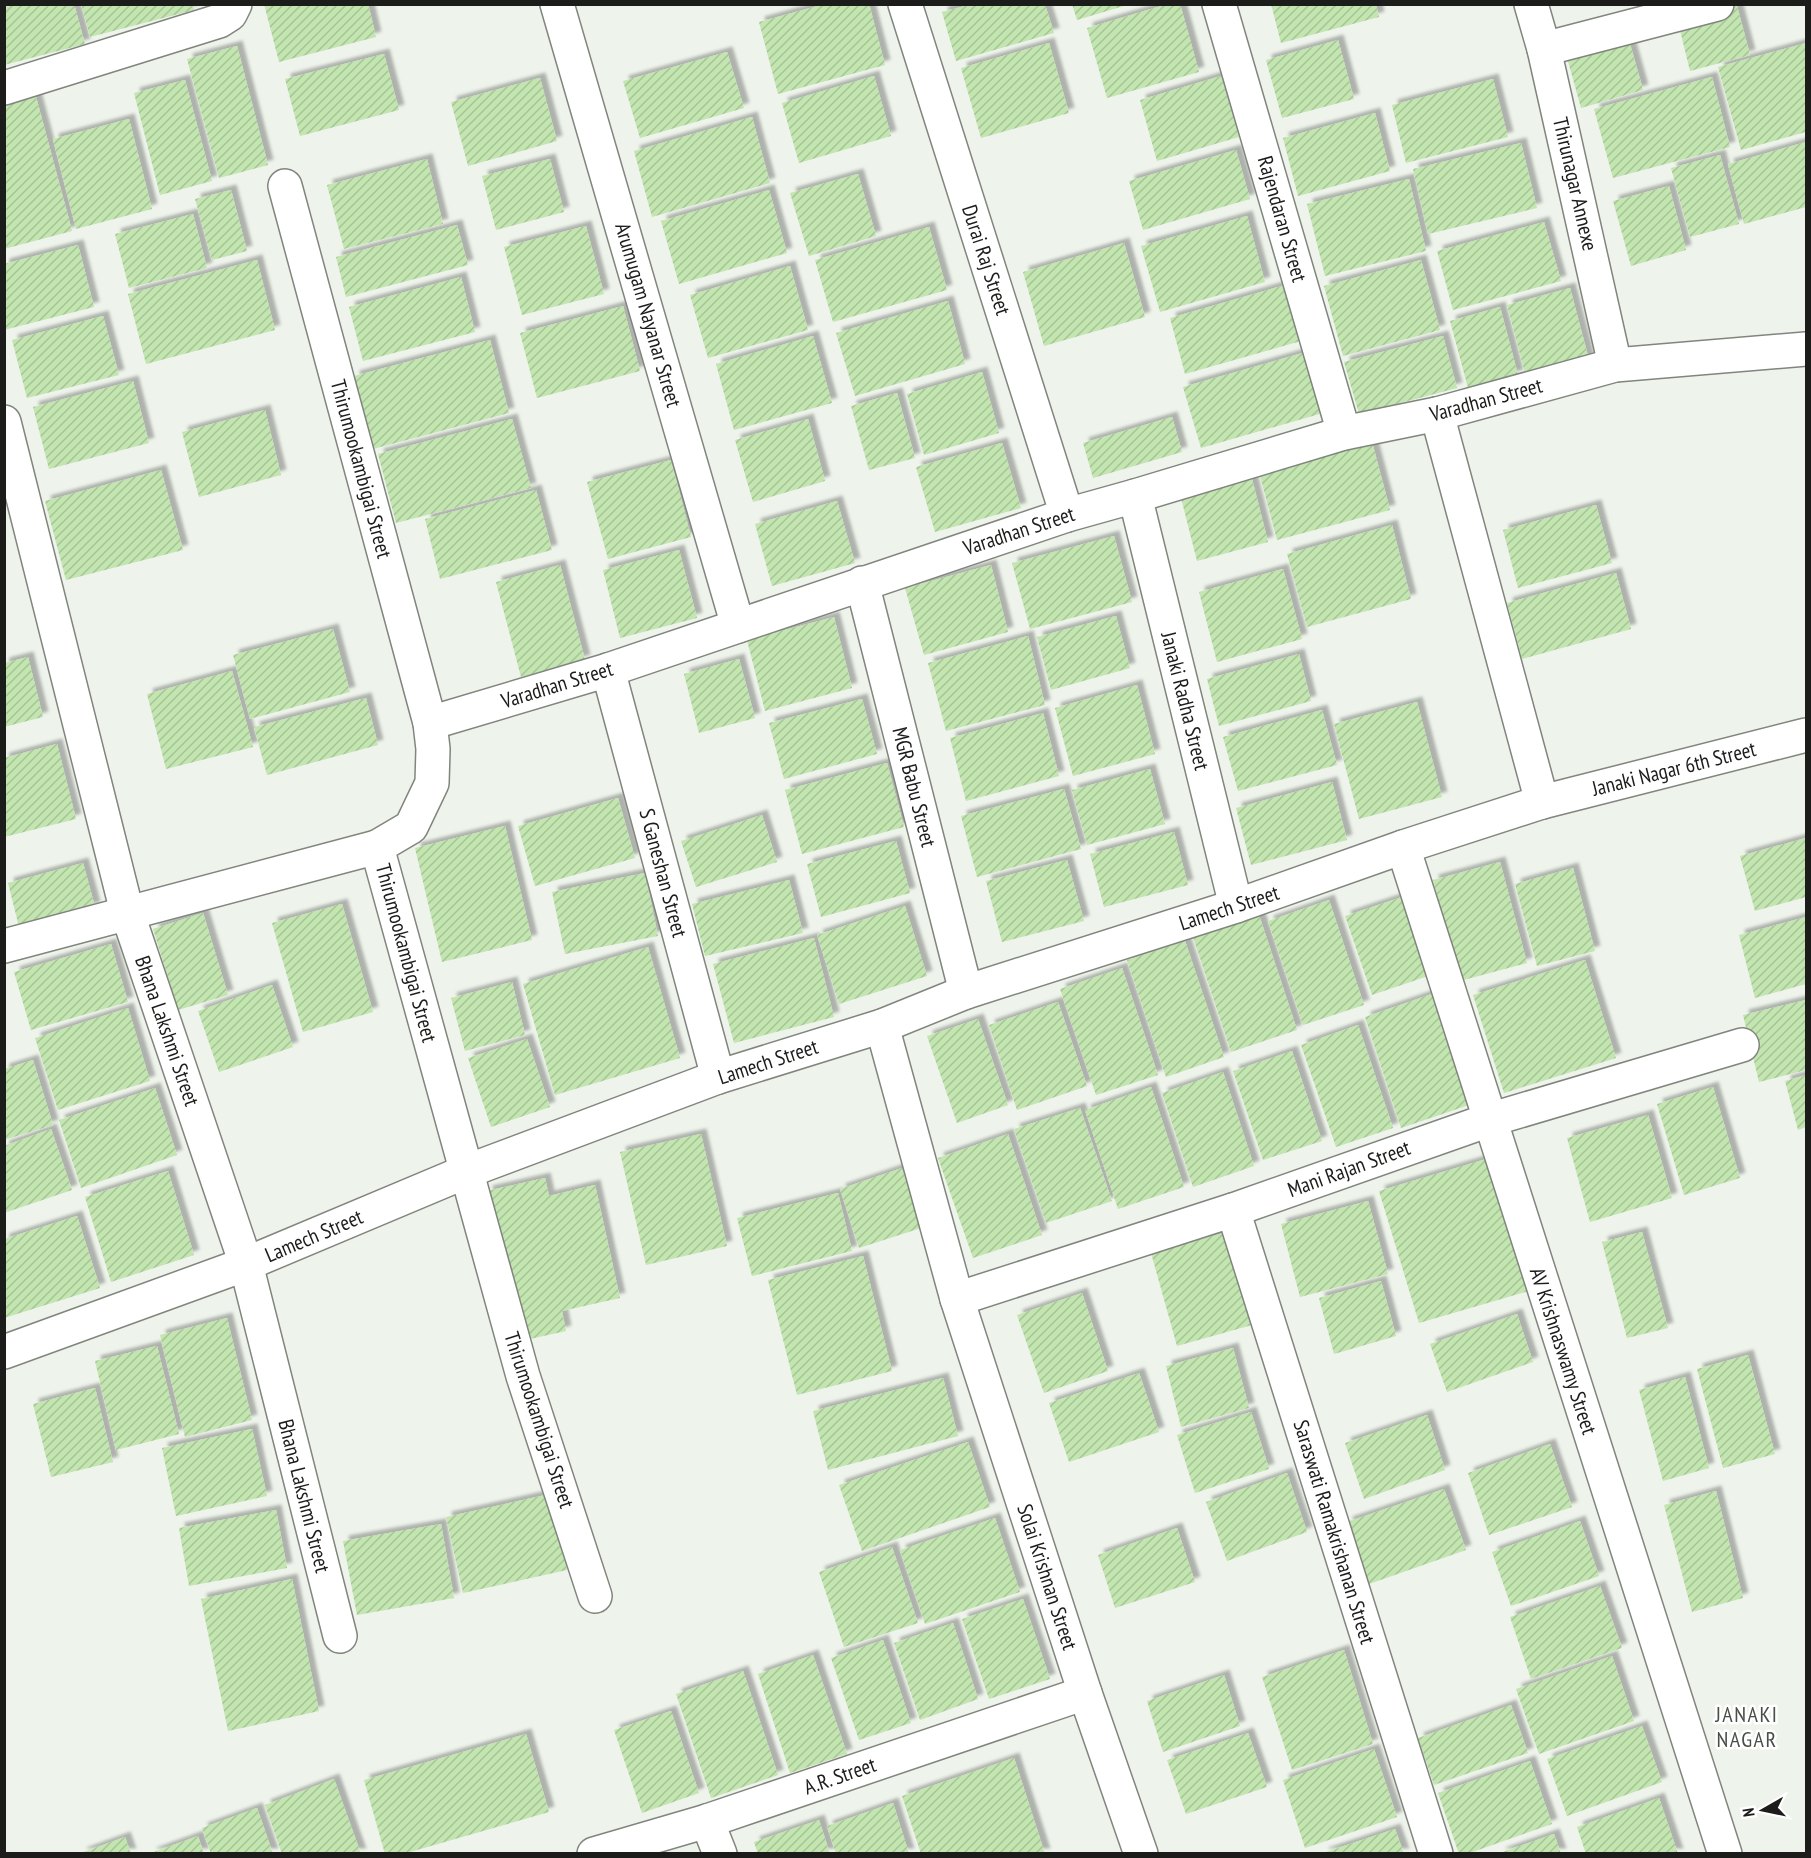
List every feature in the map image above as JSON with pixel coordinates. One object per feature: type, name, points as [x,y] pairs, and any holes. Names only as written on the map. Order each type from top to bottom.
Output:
[{"type":"street","points":[[4,88],[219,21],[230,14],[235,4]]},
{"type":"street","name":"Arumugam Nayanar Street","points":[[557,4],[738,626]]},
{"type":"street","name":"Durai Raj Street","points":[[905,4],[1067,514]]},
{"type":"street","name":"Rajendaran Street","points":[[1220,4],[1344,433]]},
{"type":"street","name":"Thirunagar Annexe","points":[[1531,4],[1544,49],[1615,365]]},
{"type":"street","points":[[1544,49],[1717,4]]},
{"type":"street","name":"Thirumookambigai Street","points":[[285,186],[430,723],[433,749],[432,783],[411,827],[377,847],[523,1376],[595,1596]]},
{"type":"street","name":"Varadhan Street","points":[[430,723],[608,669],[1067,514],[1135,496],[1344,433],[1437,414],[1615,365],[1806,349]]},
{"type":"street","points":[[1437,414],[1542,802]]},
{"type":"street","name":"Bhana Lakshmi Street","points":[[4,422],[128,912],[246,1264],[340,1636]]},
{"type":"street","name":"Janaki Radha Street","points":[[1135,496],[1236,906]]},
{"type":"street","name":"MGR Babu Street","points":[[862,583],[966,992]]},
{"type":"street","name":"S Ganeshan Street","points":[[608,669],[718,1077]]},
{"type":"street","name":"Janaki Nagar 6th Street","points":[[1542,802],[1806,735]]},
{"type":"street","name":"Lamech Street","points":[[4,1352],[246,1264],[465,1172],[718,1077],[882,1026],[966,992],[1236,906],[1403,847],[1542,802]]},
{"type":"street","points":[[4,946],[377,847]]},
{"type":"street","name":"AV Krishnaswamy Street","points":[[1403,847],[1725,1854]]},
{"type":"street","name":"Solai Krishnan Street","points":[[882,1026],[957,1299],[1085,1693],[1141,1854]]},
{"type":"street","name":"Mani Rajan Street","points":[[957,1299],[1233,1210],[1489,1120],[1742,1045]]},
{"type":"street","name":"Saraswati Ramakrishanan Street","points":[[1233,1210],[1436,1854]]},
{"type":"street","name":"A.R. Street","points":[[594,1854],[707,1821],[1085,1693]]},
{"type":"street","points":[[707,1821],[720,1854]]},
{"type":"building","points":[[4,4],[74,4],[85,44],[4,65]]},
{"type":"building","points":[[81,4],[193,4],[194,10],[90,37]]},
{"type":"building","points":[[264,4],[368,4],[376,37],[279,62]]},
{"type":"building","points":[[825,4],[869,4],[885,65],[778,94],[759,22]]},
{"type":"building","points":[[1072,4],[1127,4],[1127,5],[1077,20]]},
{"type":"building","points":[[1168,4],[1180,4],[1199,72],[1107,98],[1087,28]]},
{"type":"building","points":[[1271,4],[1376,4],[1379,17],[1281,43]]},
{"type":"building","points":[[969,5],[1045,5],[1054,33],[956,61],[942,12]]},
{"type":"building","points":[[1737,6],[1750,55],[1690,71],[1678,22]]},
{"type":"building","points":[[1628,37],[1643,90],[1581,108],[1566,54]]},
{"type":"building","points":[[1338,40],[1354,99],[1282,118],[1266,60]]},
{"type":"building","points":[[1049,43],[1069,113],[981,138],[961,68]]},
{"type":"building","points":[[1806,43],[1806,132],[1741,150],[1718,67]]},
{"type":"building","points":[[237,46],[268,165],[219,178],[187,59]]},
{"type":"building","points":[[727,52],[744,108],[640,138],[623,81]]},
{"type":"building","points":[[384,54],[399,110],[300,136],[285,79]]},
{"type":"building","points":[[874,76],[891,136],[799,163],[782,103]]},
{"type":"building","points":[[1221,76],[1239,137],[1157,161],[1140,100]]},
{"type":"building","points":[[1712,77],[1730,147],[1613,178],[1594,109]]},
{"type":"building","points":[[540,78],[557,141],[468,166],[451,102]]},
{"type":"building","points":[[1493,79],[1508,137],[1406,163],[1392,105]]},
{"type":"building","points":[[185,80],[212,181],[160,195],[134,93]]},
{"type":"building","points":[[36,97],[72,231],[4,249],[4,105]]},
{"type":"building","points":[[1375,113],[1390,171],[1298,196],[1283,138]]},
{"type":"building","points":[[752,117],[770,183],[652,217],[634,151]]},
{"type":"building","points":[[129,119],[152,209],[76,229],[53,139]]},
{"type":"building","points":[[1806,142],[1806,207],[1744,224],[1728,164]]},
{"type":"building","points":[[1521,143],[1537,208],[1428,234],[1413,169]]},
{"type":"building","points":[[1236,150],[1250,199],[1143,230],[1129,181]]},
{"type":"building","points":[[1720,155],[1739,224],[1690,237],[1671,168]]},
{"type":"building","points":[[427,159],[443,224],[344,249],[327,185]]},
{"type":"building","points":[[550,159],[564,212],[496,230],[482,176]]},
{"type":"building","points":[[858,174],[876,236],[809,256],[790,193]]},
{"type":"building","points":[[1409,179],[1426,251],[1325,276],[1307,204]]},
{"type":"building","points":[[1669,186],[1686,250],[1631,266],[1613,201]]},
{"type":"building","points":[[231,190],[247,251],[212,260],[195,199]]},
{"type":"building","points":[[769,190],[787,253],[679,284],[661,221]]},
{"type":"building","points":[[193,214],[207,268],[129,288],[115,234]]},
{"type":"building","points":[[1247,216],[1265,282],[1160,312],[1141,246]]},
{"type":"building","points":[[1544,222],[1561,281],[1453,310],[1437,251]]},
{"type":"building","points":[[457,225],[468,265],[346,297],[336,257]]},
{"type":"building","points":[[586,226],[604,294],[522,315],[504,247]]},
{"type":"building","points":[[929,227],[947,290],[833,322],[815,260]]},
{"type":"building","points":[[1124,243],[1145,317],[1044,346],[1023,272]]},
{"type":"building","points":[[78,245],[94,307],[4,330],[4,264]]},
{"type":"building","points":[[257,260],[275,330],[146,364],[128,294]]},
{"type":"building","points":[[1421,260],[1440,330],[1343,356],[1324,286]]},
{"type":"building","points":[[790,266],[808,330],[708,358],[690,295]]},
{"type":"building","points":[[461,277],[475,332],[363,361],[349,307]]},
{"type":"building","points":[[1285,285],[1301,341],[1185,374],[1170,318]]},
{"type":"building","points":[[1570,288],[1589,360],[1526,377],[1507,305]]},
{"type":"building","points":[[948,301],[965,364],[855,396],[836,333]]},
{"type":"building","points":[[623,306],[640,371],[537,398],[520,333]]},
{"type":"building","points":[[1500,307],[1518,375],[1468,388],[1450,321]]},
{"type":"building","points":[[103,316],[119,375],[27,398],[12,340]]},
{"type":"building","points":[[813,336],[832,403],[734,430],[716,364]]},
{"type":"building","points":[[1443,336],[1457,388],[1359,414],[1344,362]]},
{"type":"building","points":[[490,340],[509,413],[373,449],[354,376]]},
{"type":"building","points":[[1306,352],[1323,413],[1201,448],[1183,387]]},
{"type":"building","points":[[982,372],[999,433],[924,455],[907,394]]},
{"type":"building","points":[[133,381],[149,443],[49,469],[33,407]]},
{"type":"building","points":[[897,393],[915,458],[869,470],[851,406]]},
{"type":"building","points":[[265,410],[281,475],[199,497],[182,432]]},
{"type":"building","points":[[1172,417],[1182,452],[1093,478],[1083,443]]},
{"type":"building","points":[[512,419],[531,488],[396,523],[378,454]]},
{"type":"building","points":[[808,419],[825,481],[753,502],[735,440]]},
{"type":"building","points":[[1372,442],[1390,510],[1277,540],[1259,472]]},
{"type":"building","points":[[1002,443],[1021,508],[935,532],[916,467]]},
{"type":"building","points":[[671,460],[691,537],[608,559],[587,482]]},
{"type":"building","points":[[161,470],[183,550],[66,580],[45,501]]},
{"type":"building","points":[[1251,475],[1268,542],[1197,561],[1180,494]]},
{"type":"building","points":[[536,490],[552,550],[440,579],[425,519]]},
{"type":"building","points":[[837,501],[855,563],[772,586],[755,524]]},
{"type":"building","points":[[1596,505],[1612,563],[1518,588],[1503,530]]},
{"type":"building","points":[[1392,525],[1411,599],[1307,627],[1287,554]]},
{"type":"building","points":[[1114,536],[1132,602],[1030,629],[1012,563]]},
{"type":"building","points":[[679,550],[697,618],[620,638],[603,570]]},
{"type":"building","points":[[560,565],[585,660],[521,677],[496,582]]},
{"type":"building","points":[[991,565],[1008,632],[924,655],[905,588]]},
{"type":"building","points":[[1283,569],[1302,639],[1217,662],[1199,592]]},
{"type":"building","points":[[1616,573],[1631,629],[1522,659],[1507,603]]},
{"type":"building","points":[[1116,616],[1130,668],[1051,690],[1037,637]]},
{"type":"building","points":[[834,617],[852,688],[765,711],[747,640]]},
{"type":"building","points":[[333,629],[350,692],[250,719],[233,655]]},
{"type":"building","points":[[1028,636],[1045,705],[946,731],[928,663]]},
{"type":"building","points":[[1299,654],[1311,701],[1219,726],[1207,679]]},
{"type":"building","points":[[28,657],[43,717],[4,727],[4,663]]},
{"type":"building","points":[[739,659],[755,718],[699,733],[684,674]]},
{"type":"building","points":[[232,671],[253,747],[166,769],[147,694]]},
{"type":"building","points":[[1137,685],[1155,754],[1073,776],[1055,708]]},
{"type":"building","points":[[366,698],[378,745],[267,775],[254,727]]},
{"type":"building","points":[[862,699],[877,754],[784,779],[769,723]]},
{"type":"building","points":[[1417,702],[1442,797],[1359,819],[1334,724]]},
{"type":"building","points":[[1322,710],[1337,765],[1238,791],[1223,737]]},
{"type":"building","points":[[1043,713],[1059,776],[966,801],[950,738]]},
{"type":"building","points":[[57,744],[76,819],[4,837],[4,758]]},
{"type":"building","points":[[887,763],[904,827],[802,854],[785,790]]},
{"type":"building","points":[[1150,769],[1165,824],[1087,845],[1072,790]]},
{"type":"building","points":[[1332,782],[1347,840],[1251,865],[1236,808]]},
{"type":"building","points":[[1064,789],[1081,849],[977,877],[961,816]]},
{"type":"building","points":[[618,798],[635,858],[535,886],[518,826]]},
{"type":"building","points":[[762,815],[777,862],[696,887],[681,841]]},
{"type":"building","points":[[505,826],[532,940],[442,962],[415,848]]},
{"type":"building","points":[[1174,832],[1188,885],[1104,907],[1090,854]]},
{"type":"building","points":[[1806,838],[1806,897],[1755,911],[1740,856]]},
{"type":"building","points":[[896,841],[910,893],[821,917],[807,864]]},
{"type":"building","points":[[1067,860],[1084,921],[1002,942],[986,881]]},
{"type":"building","points":[[1500,862],[1527,963],[1460,981],[1433,880]]},
{"type":"building","points":[[83,863],[95,907],[19,927],[8,883]]},
{"type":"building","points":[[1573,868],[1595,951],[1537,966],[1515,884]]},
{"type":"building","points":[[645,873],[658,936],[565,954],[552,892]]},
{"type":"building","points":[[789,880],[803,933],[705,956],[692,904]]},
{"type":"building","points":[[1405,896],[1431,975],[1372,995],[1345,916]]},
{"type":"building","points":[[1329,900],[1364,1005],[1303,1025],[1268,921]]},
{"type":"building","points":[[342,904],[373,1012],[303,1032],[272,923]]},
{"type":"building","points":[[905,906],[927,976],[839,1004],[817,935]]},
{"type":"building","points":[[203,913],[228,995],[178,1010],[153,929]]},
{"type":"building","points":[[1259,915],[1297,1030],[1231,1052],[1193,937]]},
{"type":"building","points":[[1806,917],[1806,984],[1755,998],[1739,935]]},
{"type":"building","points":[[814,938],[834,1017],[734,1043],[713,964]]},
{"type":"building","points":[[1185,941],[1224,1057],[1166,1077],[1127,960]]},
{"type":"building","points":[[111,944],[128,1002],[31,1030],[14,972]]},
{"type":"building","points":[[648,947],[680,1058],[555,1095],[523,984]]},
{"type":"building","points":[[1585,960],[1616,1058],[1504,1093],[1473,995]]},
{"type":"building","points":[[1122,968],[1158,1075],[1096,1095],[1060,989]]},
{"type":"building","points":[[512,982],[525,1035],[465,1051],[451,998]]},
{"type":"building","points":[[272,985],[293,1047],[219,1072],[198,1011]]},
{"type":"building","points":[[1432,994],[1469,1105],[1401,1128],[1365,1017]]},
{"type":"building","points":[[1806,1000],[1806,1070],[1759,1082],[1743,1015]]},
{"type":"building","points":[[1058,1002],[1087,1086],[1017,1110],[989,1025]]},
{"type":"building","points":[[128,1008],[150,1081],[58,1110],[35,1038]]},
{"type":"building","points":[[978,1019],[1008,1105],[957,1123],[927,1036]]},
{"type":"building","points":[[1358,1025],[1393,1128],[1336,1147],[1301,1045]]},
{"type":"building","points":[[527,1039],[550,1107],[491,1127],[468,1058]]},
{"type":"building","points":[[1292,1051],[1322,1141],[1263,1160],[1233,1071]]},
{"type":"building","points":[[33,1060],[53,1125],[4,1140],[4,1069]]},
{"type":"building","points":[[1223,1072],[1254,1166],[1193,1187],[1162,1093]]},
{"type":"building","points":[[1806,1075],[1806,1127],[1798,1130],[1785,1081]]},
{"type":"building","points":[[1151,1087],[1184,1187],[1118,1209],[1085,1110]]},
{"type":"building","points":[[1713,1087],[1740,1178],[1684,1195],[1657,1104]]},
{"type":"building","points":[[155,1088],[177,1155],[81,1188],[59,1120]]},
{"type":"building","points":[[1080,1108],[1112,1201],[1046,1223],[1014,1129]]},
{"type":"building","points":[[1648,1115],[1672,1198],[1590,1222],[1567,1138]]},
{"type":"building","points":[[51,1129],[72,1190],[4,1213],[4,1146]]},
{"type":"building","points":[[701,1134],[727,1246],[646,1265],[620,1152]]},
{"type":"building","points":[[1008,1134],[1042,1235],[973,1258],[938,1158]]},
{"type":"building","points":[[1493,1157],[1532,1290],[1419,1323],[1379,1191]]},
{"type":"building","points":[[902,1168],[921,1228],[859,1248],[840,1189]]},
{"type":"building","points":[[168,1171],[194,1255],[111,1282],[85,1197]]},
{"type":"building","points":[[545,1178],[549,1196],[595,1185],[620,1298],[562,1311],[566,1331],[521,1341],[487,1191]]},
{"type":"building","points":[[838,1193],[852,1251],[752,1276],[737,1218]]},
{"type":"building","points":[[1368,1201],[1388,1274],[1300,1297],[1281,1224]]},
{"type":"building","points":[[77,1216],[100,1288],[4,1318],[4,1239]]},
{"type":"building","points":[[1227,1232],[1252,1325],[1177,1346],[1151,1253]]},
{"type":"building","points":[[1642,1232],[1668,1328],[1627,1338],[1602,1242]]},
{"type":"building","points":[[863,1256],[892,1371],[797,1395],[768,1280]]},
{"type":"building","points":[[1381,1281],[1396,1336],[1334,1354],[1319,1298]]},
{"type":"building","points":[[1082,1293],[1108,1371],[1044,1393],[1017,1315]]},
{"type":"building","points":[[1517,1314],[1533,1362],[1447,1392],[1430,1344]]},
{"type":"building","points":[[227,1318],[252,1420],[185,1437],[160,1335]]},
{"type":"building","points":[[157,1346],[179,1434],[116,1450],[95,1361]]},
{"type":"building","points":[[1233,1348],[1249,1408],[1181,1427],[1166,1366]]},
{"type":"building","points":[[1748,1355],[1775,1454],[1723,1468],[1697,1369]]},
{"type":"building","points":[[1139,1373],[1159,1432],[1069,1462],[1049,1403]]},
{"type":"building","points":[[1685,1377],[1709,1468],[1663,1481],[1639,1390]]},
{"type":"building","points":[[943,1378],[958,1436],[828,1470],[813,1411]]},
{"type":"building","points":[[95,1388],[113,1462],[51,1477],[33,1404]]},
{"type":"building","points":[[1251,1412],[1269,1469],[1195,1493],[1177,1435]]},
{"type":"building","points":[[1427,1415],[1445,1470],[1364,1499],[1345,1443]]},
{"type":"building","points":[[252,1429],[267,1496],[176,1516],[162,1448]]},
{"type":"building","points":[[968,1442],[990,1507],[862,1551],[839,1485]]},
{"type":"building","points":[[1550,1444],[1572,1507],[1489,1535],[1468,1473]]},
{"type":"building","points":[[1287,1473],[1307,1532],[1227,1561],[1206,1502]]},
{"type":"building","points":[[1444,1489],[1466,1550],[1369,1584],[1347,1522]]},
{"type":"building","points":[[1716,1491],[1743,1598],[1692,1612],[1664,1505]]},
{"type":"building","points":[[550,1494],[567,1570],[463,1593],[446,1517]]},
{"type":"building","points":[[276,1510],[287,1568],[189,1586],[179,1528]]},
{"type":"building","points":[[995,1518],[1020,1592],[925,1624],[900,1550]]},
{"type":"building","points":[[1580,1521],[1599,1576],[1511,1606],[1492,1552]]},
{"type":"building","points":[[441,1524],[454,1598],[357,1615],[343,1541]]},
{"type":"building","points":[[1177,1528],[1195,1582],[1115,1608],[1098,1555]]},
{"type":"building","points":[[892,1547],[918,1623],[844,1647],[819,1572]]},
{"type":"building","points":[[292,1579],[319,1711],[228,1731],[201,1599]]},
{"type":"building","points":[[1600,1586],[1622,1648],[1531,1679],[1510,1617]]},
{"type":"building","points":[[1023,1599],[1050,1679],[989,1699],[962,1619]]},
{"type":"building","points":[[953,1623],[978,1699],[920,1720],[894,1643]]},
{"type":"building","points":[[883,1640],[911,1723],[859,1740],[831,1658]]},
{"type":"building","points":[[1344,1650],[1373,1744],[1292,1770],[1262,1677]]},
{"type":"building","points":[[813,1655],[847,1754],[790,1773],[758,1674]]},
{"type":"building","points":[[1612,1656],[1634,1721],[1539,1754],[1516,1689]]},
{"type":"building","points":[[743,1671],[778,1775],[711,1798],[676,1694]]},
{"type":"building","points":[[1224,1675],[1240,1726],[1163,1752],[1147,1701]]},
{"type":"building","points":[[1511,1705],[1528,1753],[1434,1785],[1418,1738]]},
{"type":"building","points":[[671,1711],[699,1793],[642,1813],[614,1730]]},
{"type":"building","points":[[1642,1726],[1662,1782],[1567,1816],[1547,1759]]},
{"type":"building","points":[[1248,1733],[1267,1787],[1186,1814],[1167,1760]]},
{"type":"building","points":[[526,1734],[549,1812],[403,1854],[385,1854],[364,1780]]},
{"type":"building","points":[[1374,1749],[1397,1817],[1305,1848],[1283,1780]]},
{"type":"building","points":[[1014,1758],[1045,1854],[921,1854],[902,1796]]},
{"type":"building","points":[[1530,1761],[1552,1824],[1467,1854],[1459,1854],[1438,1793]]},
{"type":"building","points":[[334,1779],[361,1854],[282,1854],[265,1805]]},
{"type":"building","points":[[1659,1798],[1678,1854],[1586,1854],[1577,1827]]},
{"type":"building","points":[[893,1803],[909,1854],[836,1854],[827,1826]]},
{"type":"building","points":[[257,1808],[273,1854],[211,1854],[202,1828]]},
{"type":"building","points":[[819,1820],[830,1854],[758,1854],[754,1842]]},
{"type":"building","points":[[1395,1829],[1404,1854],[1323,1854],[1323,1853]]},
{"type":"building","points":[[1554,1834],[1561,1854],[1500,1853]]},
{"type":"building","points":[[198,1836],[204,1854],[151,1854],[151,1853]]},
{"type":"building","points":[[125,1837],[131,1854],[81,1854],[81,1853]]},
{"type":"district","name":"JANAKI NAGAR","points":[[1747,1727]]}]
